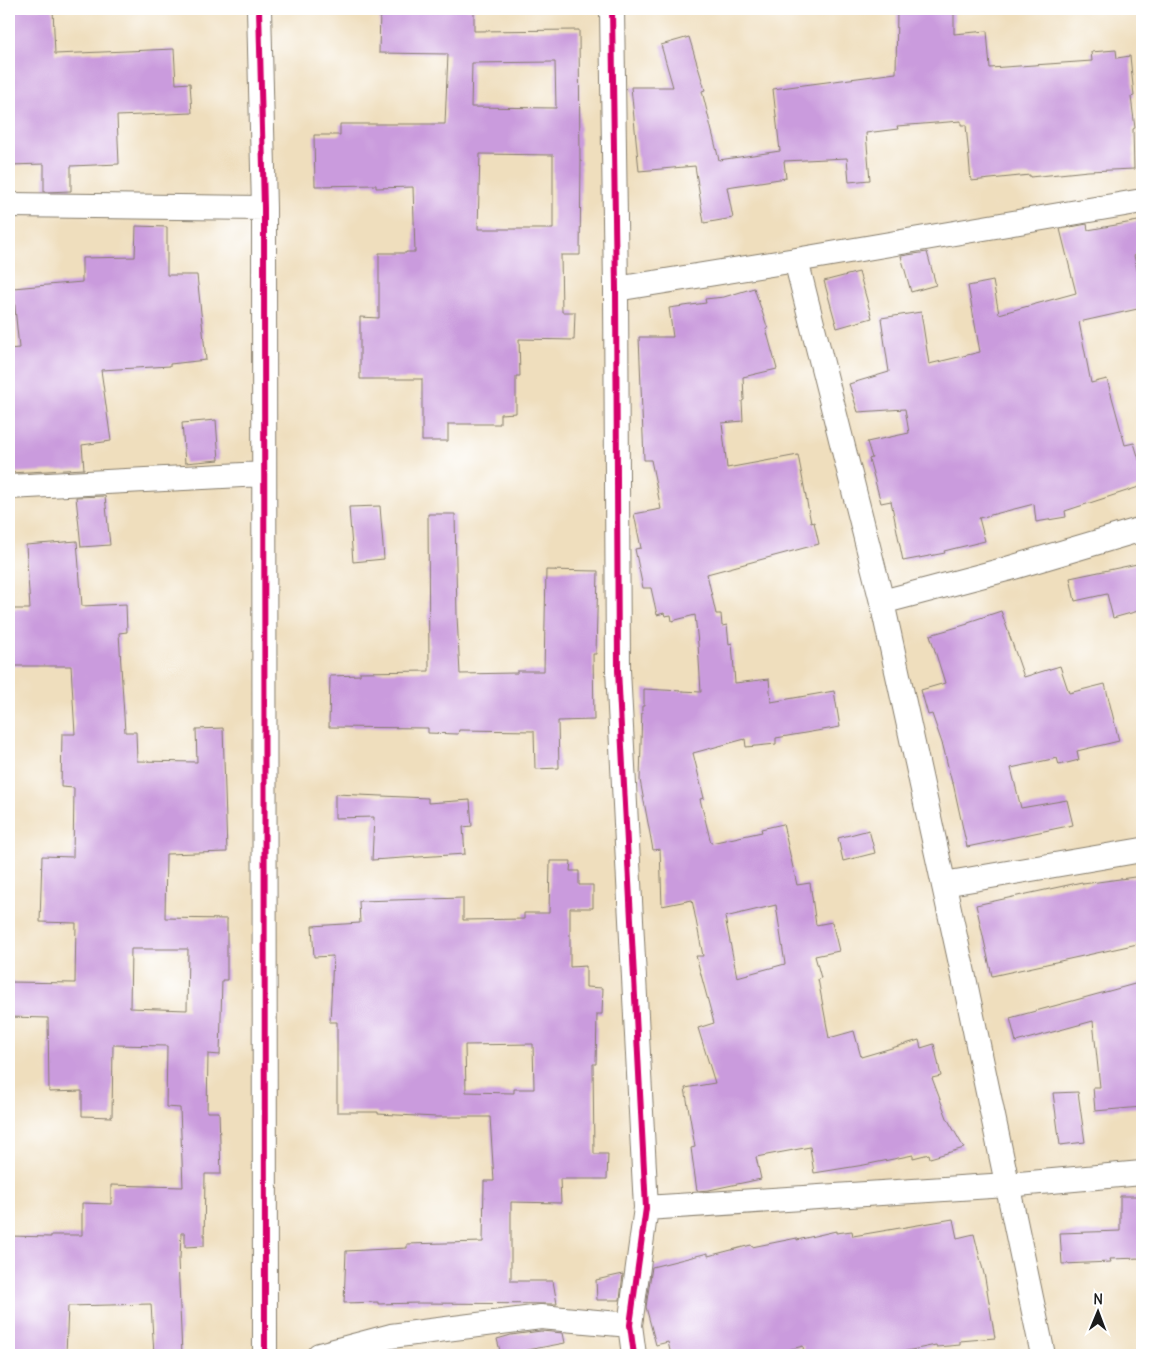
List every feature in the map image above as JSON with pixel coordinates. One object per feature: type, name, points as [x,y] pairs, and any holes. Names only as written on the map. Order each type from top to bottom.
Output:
[{"type":"street","points":[[259,9],[264,208],[265,1355]]},
{"type":"street","points":[[612,9],[618,670],[646,1208],[630,1325],[634,1355]]},
{"type":"street","points":[[616,289],[1142,202]]},
{"type":"street","points":[[9,204],[264,208]]},
{"type":"street","points":[[796,260],[882,602],[944,884],[1042,1355]]},
{"type":"street","points":[[9,487],[264,474]]},
{"type":"street","points":[[882,602],[1007,569],[1142,529]]},
{"type":"street","points":[[944,884],[1142,850]]},
{"type":"street","points":[[646,1208],[1007,1185],[1142,1173]]},
{"type":"street","points":[[319,1355],[391,1336],[541,1317],[630,1325]]},
{"type":"building","points":[[9,9],[53,9],[55,54],[174,49],[176,84],[190,83],[192,113],[117,116],[119,164],[71,166],[71,191],[44,192],[44,164],[9,165]]},
{"type":"building","points":[[380,9],[474,9],[474,31],[579,30],[580,255],[561,255],[562,312],[575,312],[574,340],[519,339],[520,376],[516,376],[516,413],[500,414],[500,424],[448,424],[448,441],[422,441],[422,379],[360,379],[360,317],[379,318],[379,253],[415,252],[413,187],[376,188],[376,185],[315,186],[314,135],[340,135],[340,124],[445,124],[448,54],[379,53]],"holes":[[[555,62],[556,108],[471,107],[472,63]],[[480,154],[553,155],[553,229],[478,229]]]},
{"type":"building","points":[[897,9],[954,9],[954,34],[987,31],[990,68],[1092,61],[1091,52],[1116,50],[1117,58],[1130,56],[1134,96],[1131,97],[1135,128],[1133,129],[1134,169],[1088,171],[1030,177],[1030,175],[971,181],[966,125],[961,125],[961,121],[897,126],[898,129],[866,133],[870,180],[849,182],[847,158],[784,161],[786,178],[727,187],[733,218],[704,223],[695,166],[639,171],[631,87],[673,87],[661,45],[689,37],[705,90],[702,91],[719,160],[780,151],[773,89],[896,73]]},
{"type":"building","points":[[1138,221],[1142,254],[1134,255],[1142,293],[1142,308],[1079,322],[1091,383],[1107,379],[1125,445],[1134,443],[1142,469],[1142,486],[1065,511],[1066,517],[1036,522],[1034,504],[979,518],[985,541],[944,551],[945,553],[903,561],[891,501],[881,503],[869,459],[872,458],[867,442],[909,433],[905,409],[858,412],[849,384],[889,372],[881,318],[921,312],[929,364],[980,352],[968,286],[993,281],[999,314],[1076,293],[1060,229],[1087,224],[1088,230]]},
{"type":"building","points":[[136,226],[167,227],[167,275],[197,275],[206,360],[170,364],[170,366],[101,370],[111,441],[82,445],[84,469],[9,473],[9,349],[19,348],[13,288],[82,282],[82,258],[135,257]]},
{"type":"building","points":[[927,252],[936,285],[911,292],[901,256]]},
{"type":"building","points":[[859,272],[872,318],[837,328],[824,281]]},
{"type":"building","points":[[754,288],[768,329],[766,329],[777,369],[743,377],[743,421],[722,423],[727,468],[798,455],[811,523],[814,522],[819,544],[707,574],[716,614],[721,614],[722,626],[727,625],[729,644],[732,643],[735,683],[769,679],[771,702],[834,691],[840,727],[776,738],[776,744],[746,747],[745,739],[693,753],[704,798],[700,799],[711,843],[762,832],[761,829],[783,824],[797,885],[810,883],[816,925],[832,922],[839,951],[815,956],[821,978],[818,979],[829,1038],[854,1031],[861,1057],[919,1040],[921,1048],[934,1044],[941,1076],[932,1078],[947,1118],[964,1148],[930,1158],[929,1154],[913,1158],[913,1155],[814,1173],[810,1147],[756,1157],[761,1179],[697,1191],[691,1148],[695,1147],[685,1088],[715,1083],[698,1028],[714,1023],[696,956],[703,956],[692,900],[662,906],[660,849],[653,850],[640,780],[644,689],[701,692],[698,644],[695,615],[672,621],[671,615],[665,616],[664,613],[657,615],[651,588],[643,588],[635,549],[641,548],[634,514],[661,509],[651,460],[644,460],[639,337],[673,337],[669,308],[706,303],[705,299],[724,297]],"holes":[[[776,905],[785,964],[737,977],[725,917]]]},
{"type":"building","points":[[216,420],[219,460],[185,463],[182,423]]},
{"type":"building","points":[[105,496],[110,545],[81,547],[76,497]]},
{"type":"building","points":[[380,506],[384,559],[353,562],[349,507]]},
{"type":"building","points":[[428,514],[455,514],[460,674],[544,671],[546,570],[598,571],[596,654],[593,654],[594,720],[558,721],[559,768],[535,769],[534,731],[459,730],[458,734],[428,733],[428,728],[329,727],[330,676],[360,675],[360,672],[429,671]]},
{"type":"building","points":[[77,541],[82,606],[126,604],[127,632],[119,633],[125,732],[136,732],[137,761],[197,762],[196,729],[223,728],[227,852],[166,854],[165,918],[227,919],[227,980],[222,980],[220,1055],[208,1054],[207,1112],[219,1112],[221,1174],[205,1174],[204,1246],[185,1247],[185,1233],[181,1233],[180,1259],[178,1259],[182,1355],[154,1355],[151,1304],[68,1306],[66,1355],[9,1355],[9,1236],[51,1237],[51,1235],[82,1235],[82,1203],[111,1204],[111,1185],[183,1187],[180,1108],[166,1107],[167,1046],[113,1045],[112,1117],[82,1116],[82,1091],[49,1092],[48,1018],[9,1017],[9,982],[75,983],[76,923],[40,922],[42,856],[73,857],[74,788],[61,787],[62,734],[75,734],[71,666],[9,666],[9,609],[30,609],[26,545]],"holes":[[[131,949],[188,949],[187,1010],[130,1008]]]},
{"type":"building","points":[[1142,563],[1142,610],[1113,618],[1107,594],[1075,601],[1070,578]]},
{"type":"building","points":[[1001,611],[1024,677],[1060,666],[1069,693],[1105,684],[1119,741],[1077,751],[1079,760],[1059,765],[1057,758],[1011,768],[1021,808],[1067,800],[1073,825],[967,847],[943,746],[932,714],[928,715],[921,690],[945,683],[930,635],[968,624],[968,622]]},
{"type":"building","points":[[335,794],[428,798],[428,803],[470,800],[472,826],[463,827],[465,854],[372,860],[374,817],[335,818]]},
{"type":"building","points":[[869,830],[875,853],[843,861],[838,838]]},
{"type":"building","points":[[550,861],[571,861],[570,871],[579,871],[579,885],[593,885],[593,908],[570,908],[570,967],[586,966],[586,987],[603,988],[602,1014],[597,1014],[596,1064],[593,1064],[594,1154],[608,1154],[607,1179],[560,1179],[561,1203],[511,1202],[511,1281],[553,1281],[557,1304],[344,1303],[346,1251],[407,1248],[407,1244],[483,1242],[484,1181],[494,1181],[490,1117],[436,1117],[378,1114],[378,1112],[337,1112],[337,1022],[330,1022],[333,956],[314,957],[312,926],[360,923],[359,901],[463,898],[463,920],[524,919],[524,913],[549,913]],"holes":[[[533,1044],[534,1089],[514,1089],[514,1093],[466,1092],[465,1045]]]},
{"type":"building","points":[[1142,876],[1142,943],[992,976],[976,905],[1082,882],[1083,884]]},
{"type":"building","points":[[1142,982],[1142,1107],[1095,1111],[1093,1087],[1100,1087],[1093,1021],[1016,1042],[1010,1018]]},
{"type":"building","points":[[1078,1092],[1085,1142],[1060,1145],[1053,1093]]},
{"type":"building","points":[[1120,1196],[1142,1196],[1142,1258],[1110,1259],[1111,1262],[1062,1264],[1060,1233],[1120,1231]]},
{"type":"building","points":[[953,1219],[957,1238],[974,1234],[985,1278],[995,1338],[960,1341],[960,1345],[937,1347],[936,1345],[887,1355],[804,1355],[803,1346],[768,1355],[671,1355],[668,1342],[656,1345],[646,1307],[652,1267],[708,1253],[708,1256],[751,1245],[752,1247],[797,1238],[797,1240],[836,1231],[836,1233],[852,1231],[853,1236]]},
{"type":"building","points":[[623,1274],[620,1300],[597,1300],[596,1280]]},
{"type":"building","points":[[541,1331],[563,1333],[565,1343],[501,1355],[497,1339]]},
{"type":"cycle path","points":[[259,9],[264,208],[265,1355]]},
{"type":"cycle path","points":[[612,9],[618,670],[646,1208],[630,1325],[634,1355]]}]
